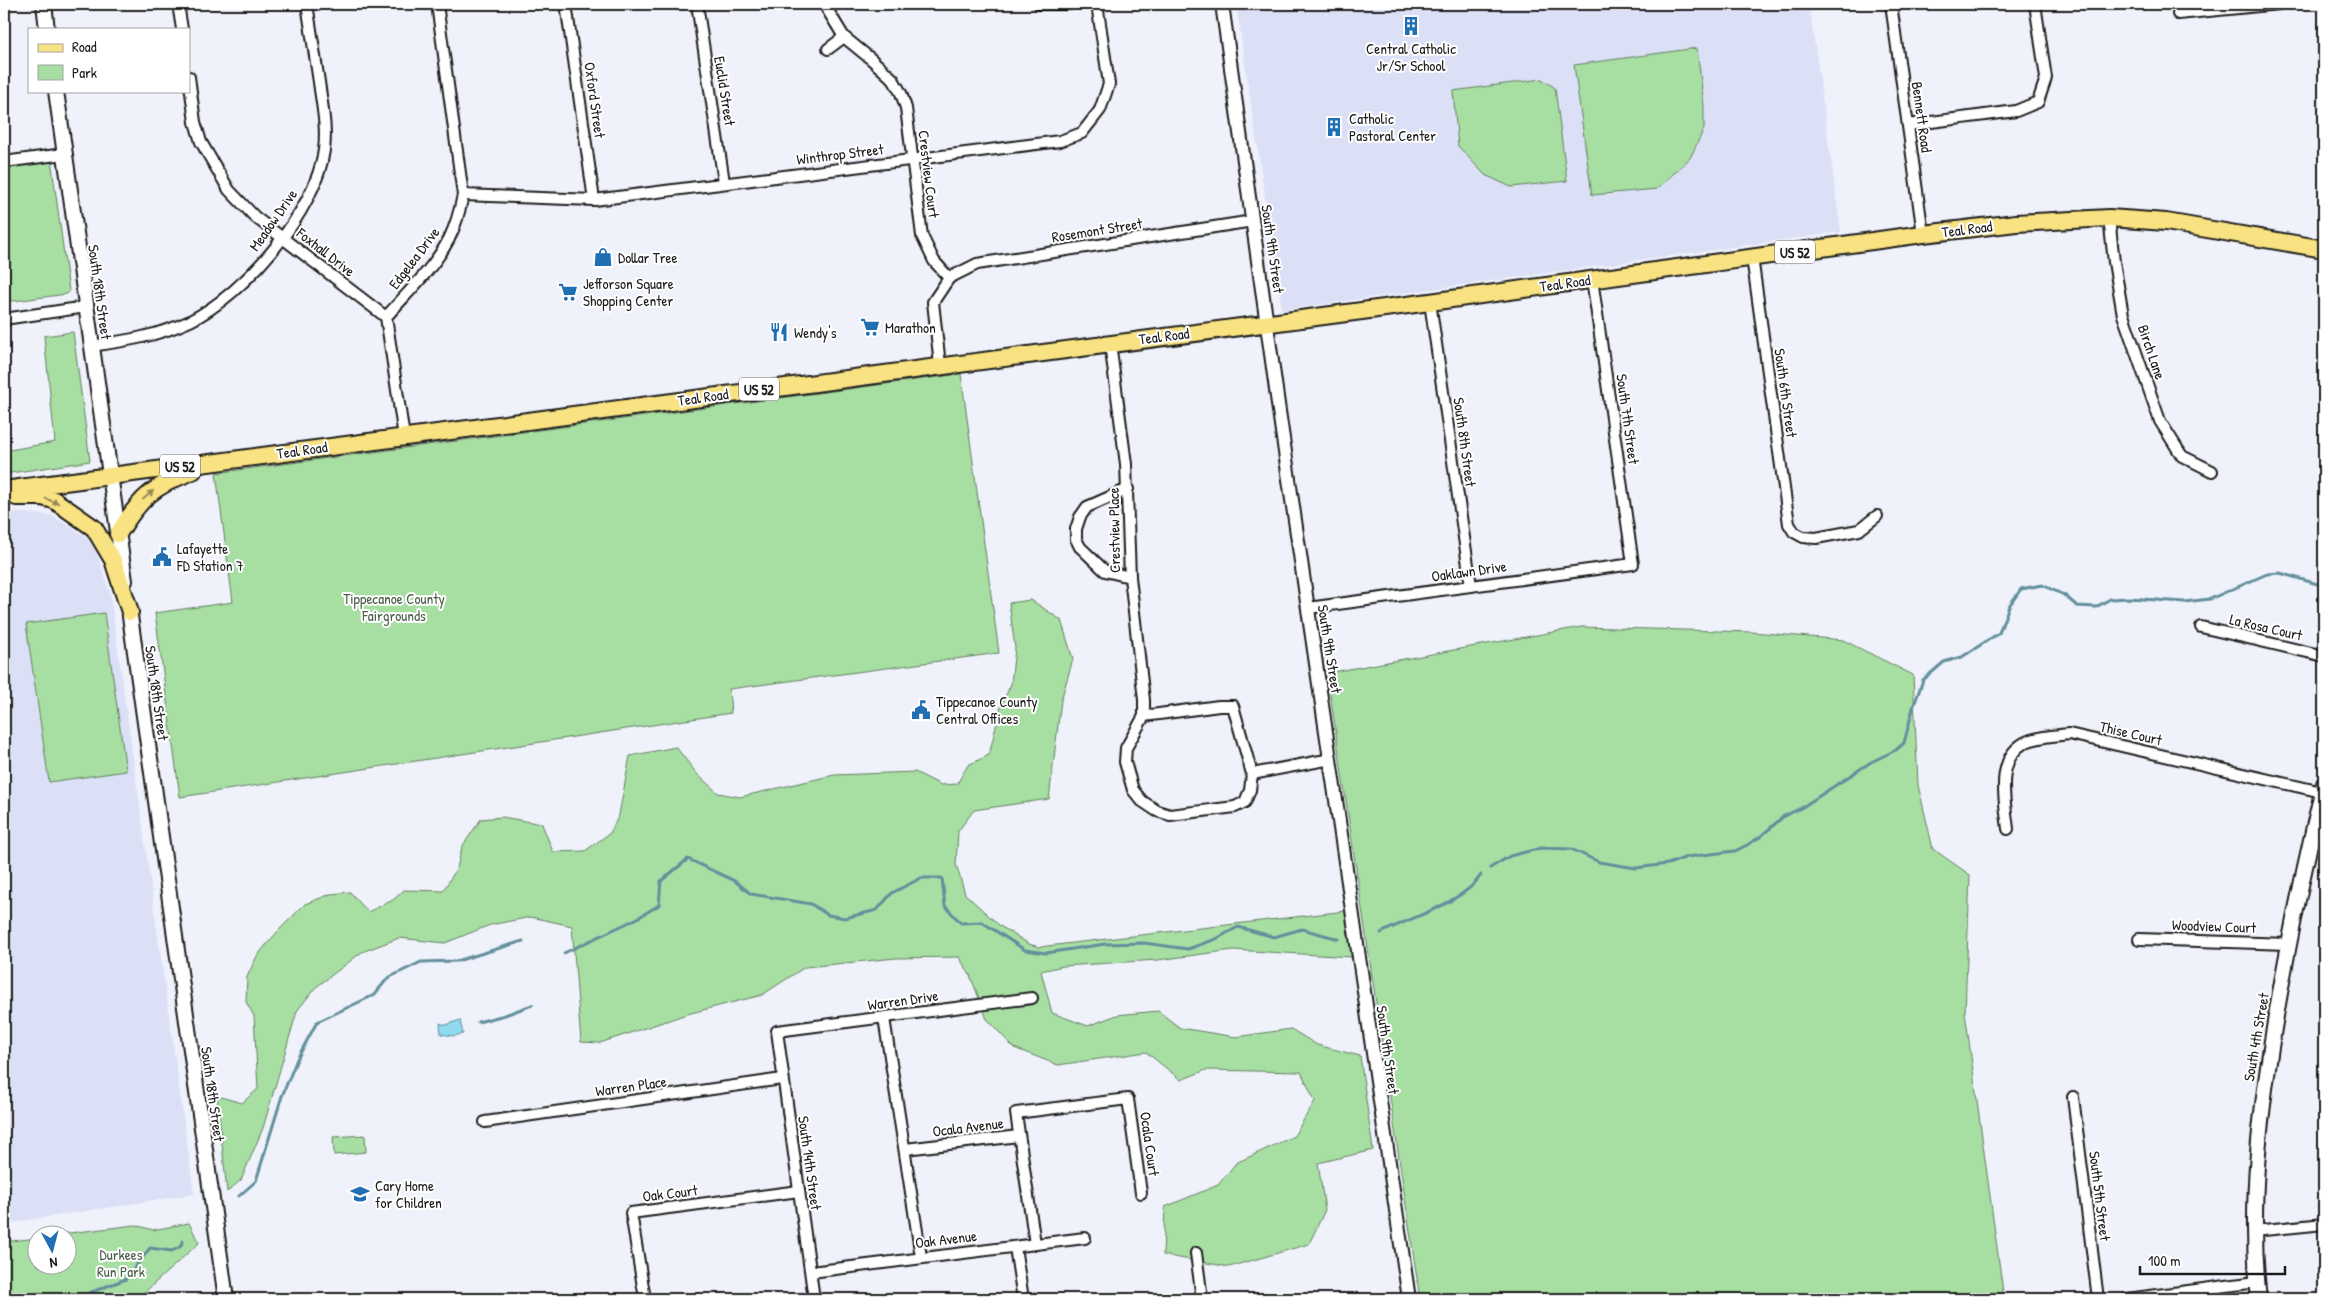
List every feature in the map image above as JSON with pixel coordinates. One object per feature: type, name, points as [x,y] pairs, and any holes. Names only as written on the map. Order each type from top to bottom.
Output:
[{"type":"main road","points":[[44,4],[47,28]]},
{"type":"main road","name":"South 18th Street","points":[[56,92],[226,1299]]},
{"type":"main road","name":"Teal Road","points":[[4,490],[940,365],[1430,302],[1923,234],[2054,220],[2109,218],[2166,222],[2324,249]]},
{"type":"main road","points":[[118,534],[134,508],[158,487],[193,471],[220,467],[251,457]]},
{"type":"main road","points":[[4,498],[42,497],[54,500],[94,528],[113,560],[130,612]]},
{"type":"main road","name":"South 4th Street","points":[[2259,1299],[2254,1232],[2264,1086],[2288,944],[2323,788]]},
{"type":"street","points":[[178,4],[182,28]]},
{"type":"street","name":"Meadow Drive","points":[[91,346],[146,338],[190,321],[224,299],[247,280],[282,238],[304,205],[318,177],[324,150],[325,122],[307,4]]},
{"type":"street","name":"Edgelea Drive","points":[[386,317],[436,259],[448,241],[456,223],[463,195],[437,4]]},
{"type":"street","name":"Oxford Street","points":[[566,4],[594,200]]},
{"type":"street","name":"Euclid Street","points":[[697,4],[724,182]]},
{"type":"street","name":"Crestview Court","points":[[824,4],[844,37],[893,79],[901,93],[906,108],[922,236],[934,261],[949,278]]},
{"type":"street","points":[[1039,4],[1070,4]]},
{"type":"street","name":"Winthrop Street","points":[[463,195],[594,200],[724,182],[1060,141],[1082,133],[1100,110],[1109,84],[1097,4]]},
{"type":"street","name":"South 9th Street","points":[[1222,4],[1409,1299]]},
{"type":"street","name":"Bennett Road","points":[[1891,4],[1923,234]]},
{"type":"street","points":[[1908,125],[2016,111],[2038,102],[2046,78],[2035,4]]},
{"type":"street","points":[[2178,14],[2279,4]]},
{"type":"street","points":[[828,49],[844,37]]},
{"type":"street","name":"Foxhall Drive","points":[[190,84],[195,122],[201,142],[229,190],[256,217],[386,317]]},
{"type":"street","points":[[4,162],[64,154]]},
{"type":"street","name":"Birch Lane","points":[[2109,218],[2114,262],[2124,314],[2160,421],[2182,456],[2212,471]]},
{"type":"street","name":"Rosemont Street","points":[[949,278],[977,264],[1253,221]]},
{"type":"street","name":"South 6th Street","points":[[1752,257],[1789,524],[1794,532],[1803,537],[1816,538],[1846,534],[1859,530],[1877,516]]},
{"type":"street","points":[[940,365],[933,302],[949,278]]},
{"type":"street","name":"South 7th Street","points":[[1592,279],[1633,564]]},
{"type":"street","name":"South 8th Street","points":[[1430,302],[1471,586]]},
{"type":"street","points":[[4,319],[86,307]]},
{"type":"street","points":[[386,317],[404,437]]},
{"type":"street","name":"Crestview Place","points":[[1110,343],[1126,464],[1130,577],[1144,716]]},
{"type":"street","points":[[1128,489],[1087,507],[1080,517],[1076,529],[1076,539],[1080,547],[1105,571],[1130,577]]},
{"type":"street","name":"Oaklawn Drive","points":[[1308,608],[1633,564]]},
{"type":"street","name":"La Rosa Court","points":[[2200,627],[2324,656]]},
{"type":"street","points":[[1219,706],[1233,706],[1252,774],[1250,790],[1245,802],[1235,807],[1170,815],[1157,811],[1142,801],[1133,790],[1125,762],[1126,748],[1144,716],[1219,706]]},
{"type":"street","name":"Thise Court","points":[[2008,829],[2004,794],[2005,769],[2012,754],[2024,743],[2046,736],[2070,734],[2323,788]]},
{"type":"street","points":[[1252,774],[1331,759]]},
{"type":"street","name":"Woodview Court","points":[[2139,939],[2288,944]]},
{"type":"street","name":"Warren Drive","points":[[777,1031],[1032,998]]},
{"type":"street","points":[[884,1018],[921,1257]]},
{"type":"street","name":"South 14th Street","points":[[777,1031],[782,1079],[814,1299]]},
{"type":"street","name":"Warren Place","points":[[485,1122],[782,1079]]},
{"type":"street","name":"South 5th Street","points":[[2072,1097],[2098,1299]]},
{"type":"street","name":"Ocala Avenue","points":[[905,1149],[1019,1136],[1016,1113],[1128,1099]]},
{"type":"street","name":"Ocala Court","points":[[1128,1099],[1141,1192]]},
{"type":"street","points":[[1019,1136],[1034,1244]]},
{"type":"street","name":"Oak Court","points":[[645,1299],[631,1213],[799,1191]]},
{"type":"street","points":[[2254,1232],[2324,1224]]},
{"type":"street","name":"Oak Avenue","points":[[810,1272],[1085,1238]]},
{"type":"street","points":[[1015,1247],[1023,1299]]},
{"type":"street","points":[[1196,1253],[1202,1299]]},
{"type":"street","points":[[2127,1299],[2257,1282]]},
{"type":"shaded area","points":[[1236,4],[1809,4],[1841,232],[1282,310]]},
{"type":"shaded area","points":[[4,513],[51,515],[87,537],[96,550],[110,593],[194,1194],[4,1224]]},
{"type":"green space","points":[[1697,48],[1704,106],[1704,129],[1690,158],[1657,189],[1592,195],[1574,65]]},
{"type":"green space","points":[[1542,79],[1555,88],[1567,181],[1511,187],[1485,175],[1458,146],[1453,91]]},
{"type":"green space","points":[[51,159],[69,291],[67,294],[14,301],[4,300],[4,166]]},
{"type":"green space","points":[[73,332],[90,461],[4,474],[4,451],[55,442],[44,336]]},
{"type":"green space","name":"Tippecanoe County Fairgrounds","points":[[961,374],[999,653],[729,689],[731,713],[180,797],[155,613],[233,602],[216,473]]},
{"type":"green space","points":[[1031,600],[1061,620],[1073,659],[1061,700],[1049,799],[974,810],[958,831],[956,864],[965,894],[1000,926],[1029,944],[1039,947],[1346,911],[1353,957],[1233,950],[1158,960],[1063,966],[1041,971],[1052,1013],[1088,1026],[1117,1015],[1158,1011],[1180,1028],[1236,1037],[1291,1029],[1317,1045],[1360,1056],[1373,1150],[1318,1163],[1325,1210],[1309,1244],[1229,1267],[1163,1255],[1165,1207],[1218,1185],[1236,1163],[1294,1136],[1315,1101],[1301,1072],[1206,1070],[1181,1080],[1146,1052],[1058,1065],[1014,1048],[987,1019],[970,975],[959,957],[896,958],[805,967],[762,995],[687,1014],[600,1043],[581,1042],[572,926],[531,917],[490,925],[445,943],[399,938],[362,952],[315,988],[297,1011],[263,1128],[241,1180],[227,1192],[217,1096],[242,1103],[258,1089],[254,1016],[246,1002],[247,977],[257,956],[278,931],[305,904],[331,894],[350,892],[368,912],[393,900],[404,890],[443,891],[457,868],[462,847],[481,819],[502,817],[542,824],[553,852],[585,851],[610,833],[619,815],[630,756],[676,747],[697,774],[718,793],[740,797],[834,775],[915,772],[941,785],[957,784],[968,765],[989,755],[1001,706],[1011,684],[1015,648],[1009,603]]},
{"type":"green space","points":[[104,613],[126,771],[49,782],[26,624]]},
{"type":"green space","points":[[1581,627],[1752,632],[1843,640],[1913,675],[1918,785],[1933,849],[1970,875],[1965,1012],[2004,1299],[1420,1299],[1327,673]]},
{"type":"green space","points":[[365,1135],[366,1152],[334,1155],[333,1137]]},
{"type":"green space","name":"Durkees Run Park","points":[[189,1223],[199,1243],[137,1299],[4,1299],[4,1242],[28,1239],[28,1276],[78,1276],[78,1232],[135,1225],[153,1230]]},
{"type":"water","points":[[460,1020],[463,1034],[453,1036],[441,1034],[440,1023],[446,1025]]},
{"type":"waterway","points":[[1490,868],[1510,856],[1541,848],[1571,849],[1599,862],[1636,868],[1668,864],[1687,857],[1735,851],[1747,845],[1760,837],[1784,816],[1801,808],[1871,762],[1896,750],[1904,743],[1923,680],[1944,662],[1962,657],[1999,633],[2009,606],[2021,589],[2042,585],[2064,595],[2077,606],[2096,607],[2110,599],[2129,598],[2184,602],[2210,599],[2267,574],[2280,573],[2324,586]]},
{"type":"waterway","points":[[564,953],[636,919],[659,905],[661,881],[688,859],[735,881],[751,894],[811,904],[828,915],[845,918],[877,910],[892,893],[921,878],[942,878],[945,906],[961,923],[982,922],[1025,950],[1046,953],[1105,944],[1144,943],[1188,949],[1216,939],[1238,927],[1274,937],[1302,929],[1339,939]]},
{"type":"waterway","points":[[1381,933],[1450,901],[1473,885],[1481,875]]},
{"type":"waterway","points":[[239,1196],[256,1181],[282,1096],[297,1059],[317,1022],[374,995],[388,978],[421,962],[457,961],[523,941]]},
{"type":"waterway","points":[[478,1022],[532,1005]]},
{"type":"waterway","points":[[79,1299],[89,1293],[126,1279],[150,1248],[172,1251],[180,1247],[183,1241]]},
{"type":"place","name":"Central Catholic Jr/Sr School","points":[[1411,26]]},
{"type":"place","name":"Catholic Pastoral Center","points":[[1334,127]]},
{"type":"place","name":"Dollar Tree","points":[[603,257]]},
{"type":"place","name":"Jefforson Square Shopping Center","points":[[568,292]]},
{"type":"place","name":"Marathon","points":[[870,327]]},
{"type":"place","name":"Wendy's","points":[[779,332]]},
{"type":"place","name":"Lafayette FD Station 7","points":[[162,557]]},
{"type":"place","name":"Tippecanoe County Central Offices","points":[[921,710]]},
{"type":"place","name":"Cary Home for Children","points":[[360,1194]]}]
